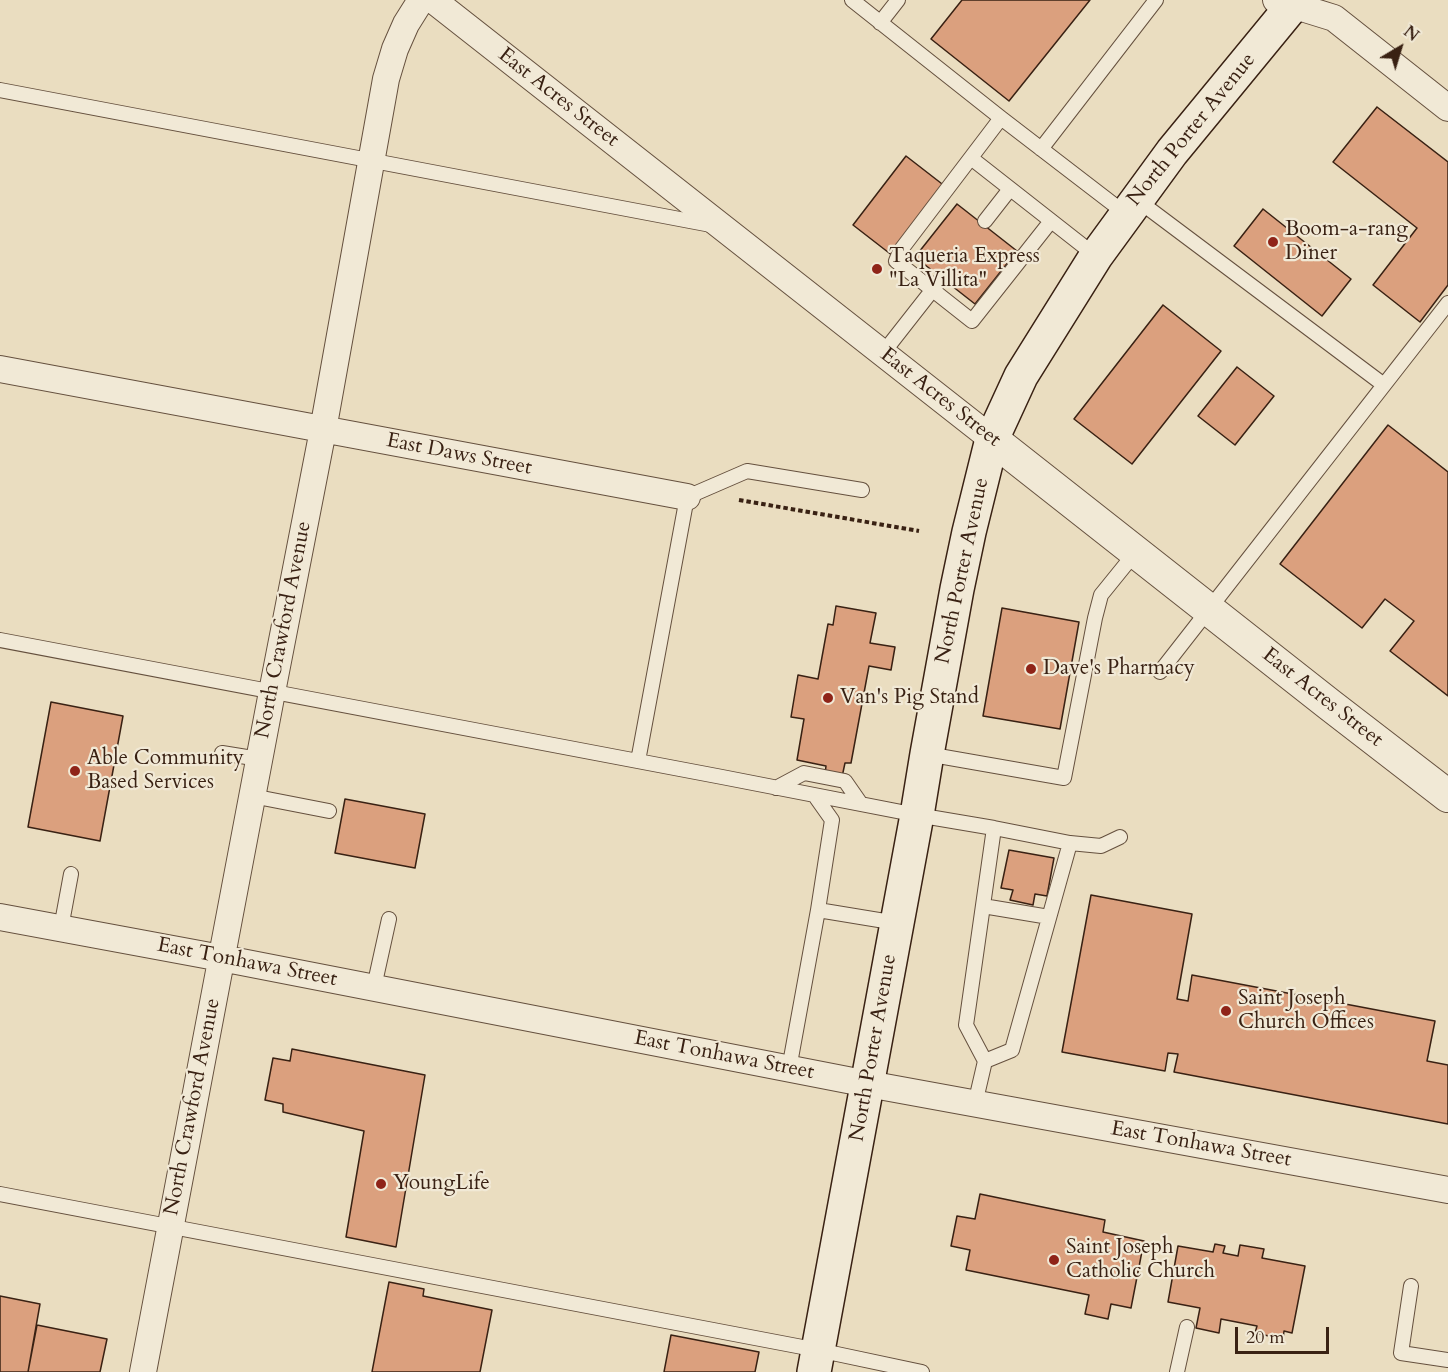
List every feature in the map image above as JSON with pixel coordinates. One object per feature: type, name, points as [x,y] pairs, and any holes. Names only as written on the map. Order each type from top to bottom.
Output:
[{"type":"main road","name":"North Porter Avenue","points":[[816,1361],[969,532],[992,439],[1021,376],[1096,256],[1172,152],[1289,2]]},
{"type":"street","name":"North Crawford Avenue","points":[[143,1372],[323,430],[386,79],[406,24],[421,0]]},
{"type":"street","name":"East Acres Street","points":[[433,0],[1135,553],[1448,796]]},
{"type":"street","points":[[1289,2],[1334,18],[1448,108]]},
{"type":"street","name":"East Daws Street","points":[[0,369],[687,497]]},
{"type":"street","name":"East Tonhawa Street","points":[[0,917],[374,987],[868,1084],[1448,1190]]},
{"type":"lane","points":[[852,0],[1041,149],[1131,207],[1384,385]]},
{"type":"lane","points":[[880,22],[898,0]]},
{"type":"lane","points":[[1041,149],[1156,0]]},
{"type":"lane","points":[[0,90],[721,227]]},
{"type":"lane","points":[[1001,118],[900,251],[896,261],[972,321],[1051,221]]},
{"type":"lane","points":[[970,158],[1096,256]]},
{"type":"lane","points":[[985,221],[1010,189]]},
{"type":"lane","points":[[883,353],[941,279]]},
{"type":"lane","points":[[1160,672],[1448,303]]},
{"type":"lane","points":[[638,761],[687,497],[747,471],[862,490]]},
{"type":"lane","points":[[927,754],[1064,778],[1101,595],[1135,553]]},
{"type":"lane","points":[[0,640],[1070,843],[1101,846],[1120,837]]},
{"type":"lane","points":[[222,753],[259,759]]},
{"type":"lane","points":[[776,788],[804,773],[845,781],[861,804]]},
{"type":"lane","points":[[252,796],[329,811]]},
{"type":"lane","points":[[789,1069],[832,820],[815,796]]},
{"type":"lane","points":[[975,1104],[985,1061],[966,1025],[994,828]]},
{"type":"lane","points":[[985,1061],[1012,1050],[1070,843]]},
{"type":"lane","points":[[62,928],[71,874]]},
{"type":"lane","points":[[983,906],[1049,917]]},
{"type":"lane","points":[[818,910],[897,923]]},
{"type":"lane","points":[[374,987],[389,919]]},
{"type":"lane","points":[[0,1194],[170,1226],[816,1361],[922,1372]]},
{"type":"lane","points":[[1411,1287],[1401,1353],[1448,1360]]},
{"type":"lane","points":[[1178,1372],[1187,1327]]},
{"type":"path","points":[[687,497],[743,500],[919,531]]},
{"type":"building","points":[[962,0],[1090,0],[1009,101],[931,39]]},
{"type":"building","points":[[1377,107],[1448,162],[1448,285],[1420,322],[1373,285],[1417,228],[1333,162]]},
{"type":"building","points":[[906,156],[946,187],[893,256],[853,225]]},
{"type":"building","points":[[957,204],[1017,251],[975,304],[915,257]]},
{"type":"building","points":[[1263,209],[1351,279],[1322,316],[1234,246]]},
{"type":"building","points":[[1163,305],[1221,351],[1132,464],[1074,419]]},
{"type":"building","points":[[1237,367],[1274,396],[1235,445],[1198,416]]},
{"type":"building","points":[[1388,425],[1448,472],[1448,696],[1390,651],[1414,621],[1385,599],[1362,628],[1280,564]]},
{"type":"building","name":"Van's Pig Stand","points":[[836,606],[876,613],[870,643],[895,647],[891,670],[869,666],[851,763],[845,763],[842,777],[825,774],[826,766],[797,760],[804,719],[791,717],[798,675],[818,679],[828,624],[833,625]]},
{"type":"building","name":"Dave's Pharmacy","points":[[1002,608],[1079,622],[1060,729],[983,716]]},
{"type":"building","name":"Able Community Based Services","points":[[51,702],[123,716],[100,841],[28,827]]},
{"type":"building","points":[[345,799],[425,814],[415,868],[335,853]]},
{"type":"building","points":[[1009,850],[1054,858],[1047,896],[1035,894],[1033,905],[1010,900],[1013,890],[1001,888]]},
{"type":"building","name":"Saint Joseph Church Offices","points":[[1091,895],[1192,914],[1177,999],[1188,1001],[1192,975],[1435,1021],[1427,1061],[1448,1065],[1448,1124],[1174,1072],[1178,1054],[1168,1053],[1165,1071],[1062,1052]]},
{"type":"building","name":"YoungLife","points":[[292,1049],[425,1075],[396,1247],[346,1237],[364,1131],[283,1112],[283,1104],[265,1100],[273,1058],[290,1061]]},
{"type":"building","name":"Saint Joseph Catholic Church","points":[[980,1194],[1105,1220],[1103,1232],[1144,1241],[1131,1308],[1111,1304],[1108,1319],[1085,1314],[1089,1295],[966,1270],[970,1250],[951,1246],[957,1216],[975,1219]]},
{"type":"building","points":[[1215,1244],[1225,1246],[1223,1253],[1238,1256],[1240,1245],[1264,1249],[1262,1258],[1305,1266],[1292,1333],[1284,1331],[1283,1339],[1255,1333],[1257,1326],[1221,1319],[1219,1333],[1196,1328],[1200,1308],[1168,1302],[1178,1246],[1213,1252]]},
{"type":"building","points":[[389,1282],[424,1289],[423,1296],[492,1310],[480,1372],[372,1372]]},
{"type":"building","points":[[0,1296],[40,1304],[28,1372],[0,1372]]},
{"type":"building","points":[[37,1325],[107,1339],[100,1372],[28,1372]]},
{"type":"building","points":[[671,1335],[759,1352],[755,1372],[664,1372]]},
{"type":"place","name":"Boom-a-rang Diner","points":[[1273,242]]},
{"type":"place","name":"Taqueria Express \"La Villita\"","points":[[877,269]]},
{"type":"place","name":"Dave's Pharmacy","points":[[1031,669]]},
{"type":"place","name":"Van's Pig Stand","points":[[828,698]]},
{"type":"place","name":"Able Community Based Services","points":[[75,771]]},
{"type":"place","name":"Saint Joseph Church Offices","points":[[1226,1011]]},
{"type":"place","name":"YoungLife","points":[[381,1184]]},
{"type":"place","name":"Saint Joseph Catholic Church","points":[[1054,1260]]}]
